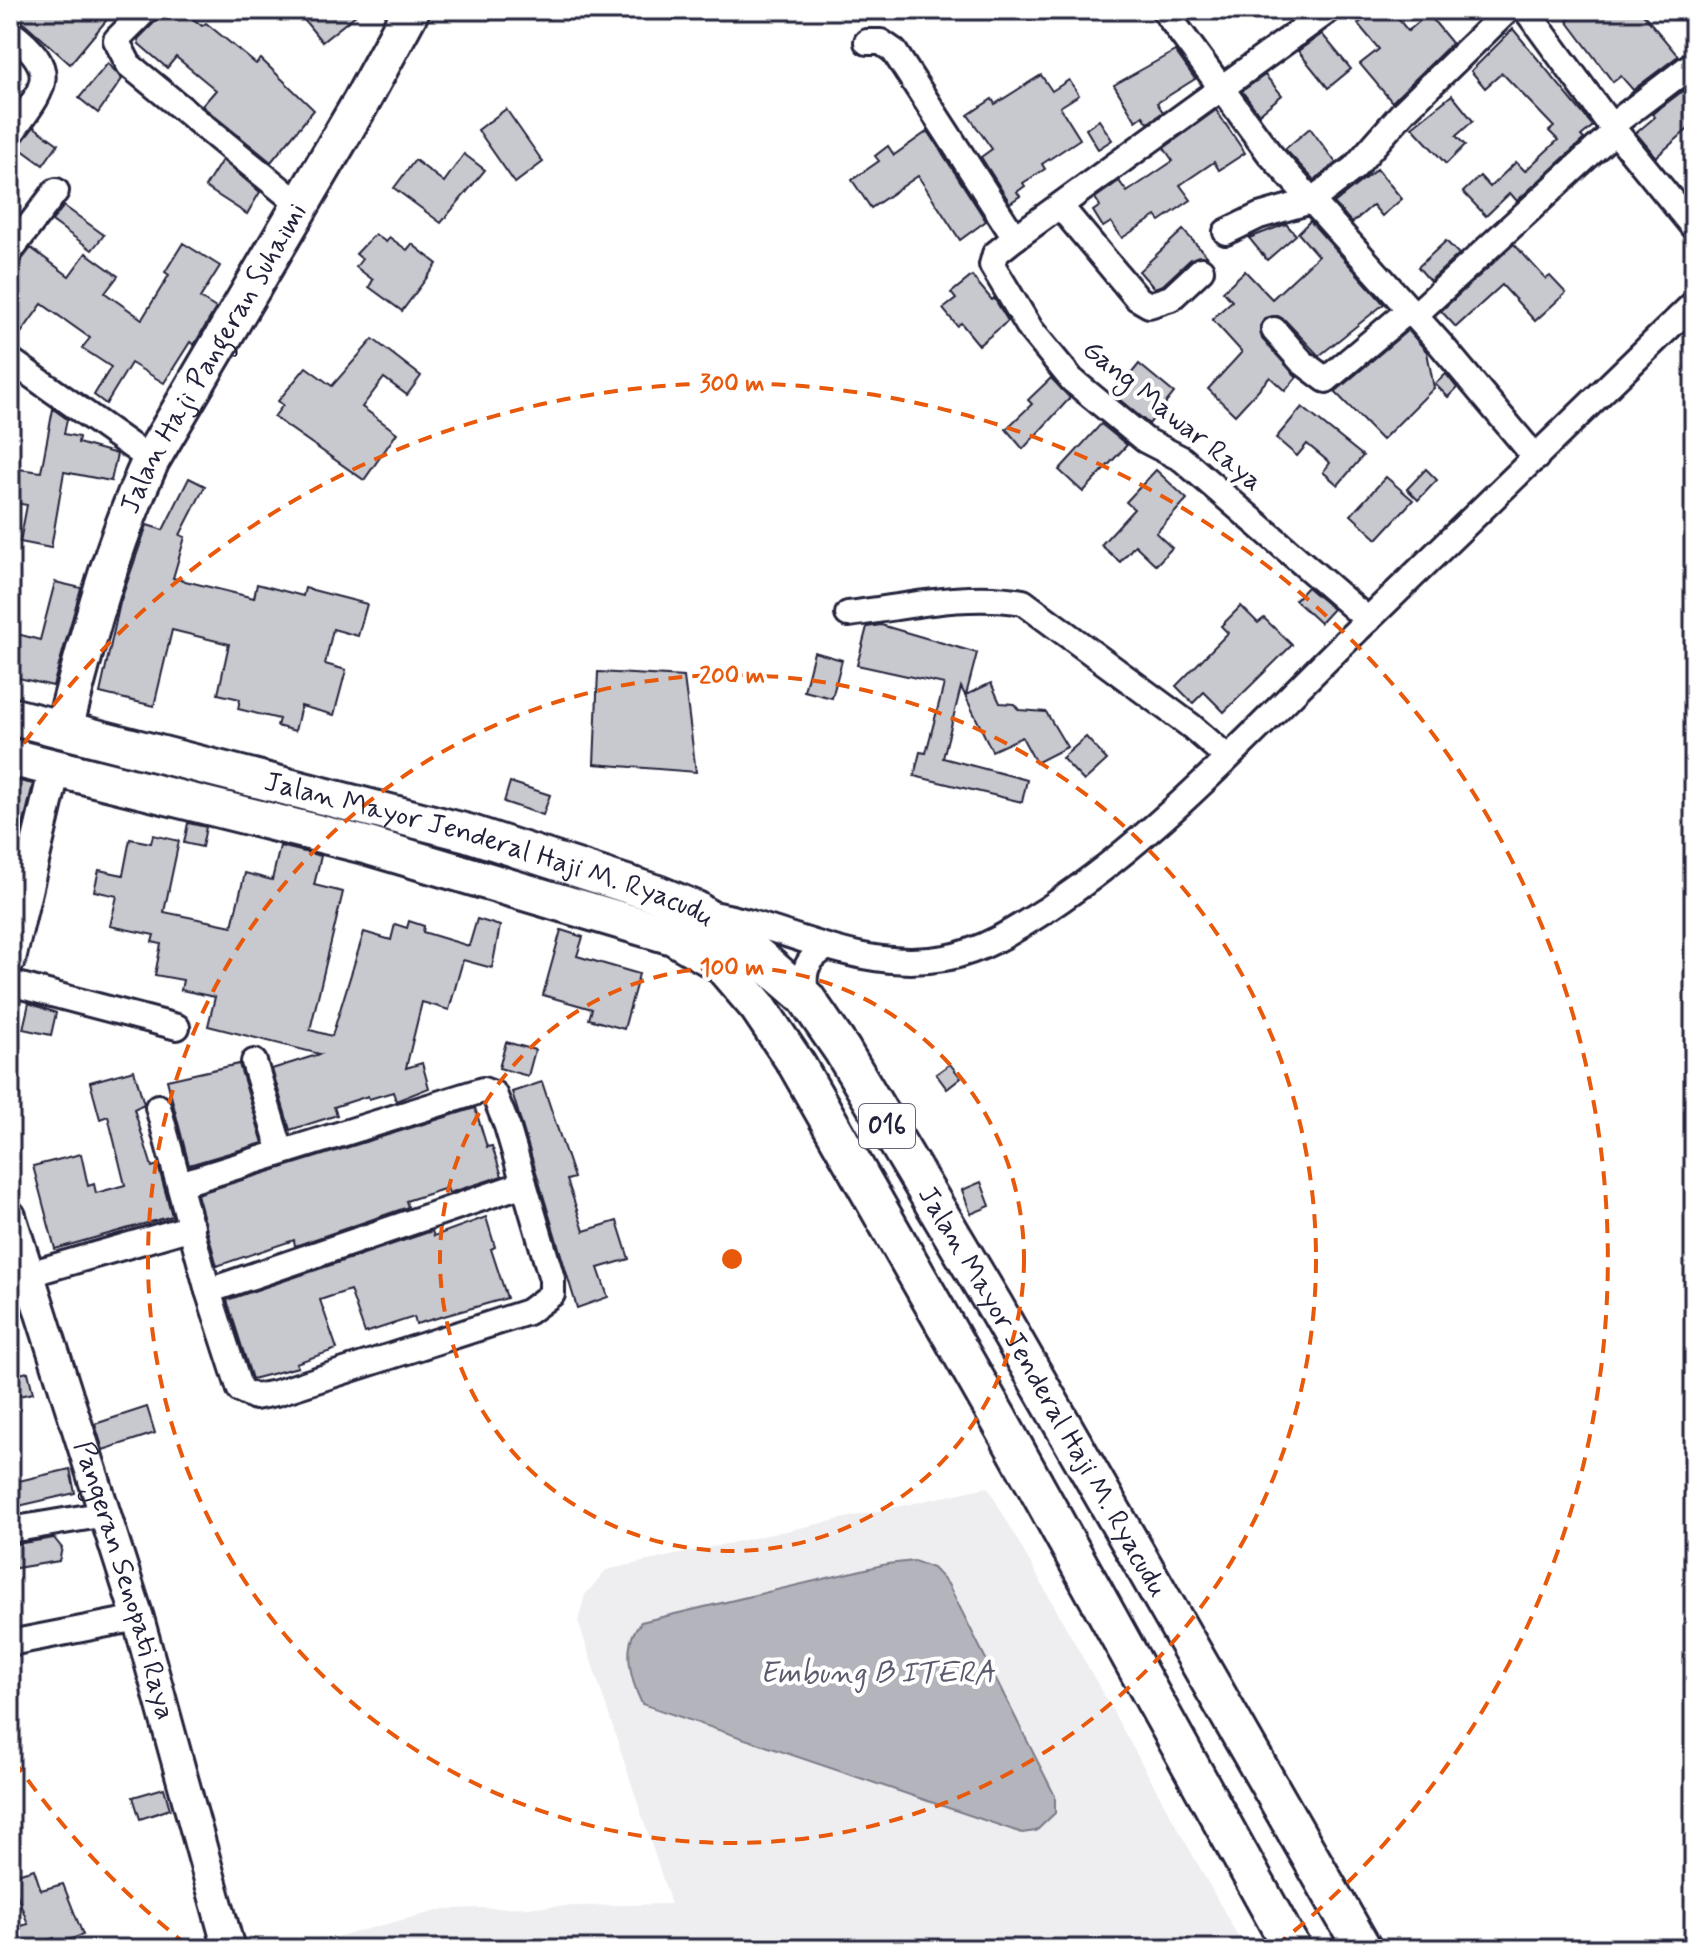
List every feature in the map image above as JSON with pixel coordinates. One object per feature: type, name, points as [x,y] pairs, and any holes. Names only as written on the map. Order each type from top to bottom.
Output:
[{"type":"main road","name":"Jalan Haji Pangeran Suhaimi","points":[[64,729],[102,583],[123,522],[151,460],[301,206],[399,17]]},
{"type":"main road","name":"Jalan Mayor Jenderal Haji M. Ryacudu","points":[[10,716],[468,833],[645,890],[696,910],[746,946],[806,998],[842,1050],[994,1305],[1363,1949]]},
{"type":"main road","name":"Jalan Mayor Jenderal Haji M. Ryacudu","points":[[10,757],[458,871],[673,936],[722,965],[758,1007],[797,1065],[1002,1425],[1292,1949]]},
{"type":"main road","points":[[458,871],[468,833]]},
{"type":"main road","points":[[1224,1826],[1277,1796]]},
{"type":"street","points":[[146,10],[116,40],[129,65],[301,206]]},
{"type":"street","points":[[1164,10],[1219,90],[1311,201],[1412,312],[1536,458]]},
{"type":"street","name":"Gang Mawar Raya","points":[[1329,10],[1015,238],[995,254],[992,265],[1031,330],[1072,380],[1145,440],[1182,459],[1368,620]]},
{"type":"street","points":[[1226,232],[1259,216],[1311,201],[1354,168],[1404,111],[1508,10]]},
{"type":"street","points":[[1526,10],[1613,128],[1694,228]]},
{"type":"street","points":[[10,32],[34,50],[43,63],[43,77],[36,99],[10,135]]},
{"type":"street","points":[[867,42],[881,42],[894,51],[1015,238]]},
{"type":"street","points":[[1274,330],[1302,362],[1326,380],[1412,312],[1613,128],[1694,63]]},
{"type":"street","points":[[10,251],[56,191]]},
{"type":"street","points":[[1060,206],[1137,298],[1149,305],[1171,298],[1201,270]]},
{"type":"street","points":[[696,910],[750,921],[824,949],[856,957],[909,961],[971,951],[1011,933],[1080,888],[1136,844],[1694,303]]},
{"type":"street","points":[[10,360],[151,460]]},
{"type":"street","points":[[848,614],[977,597],[1023,602],[1191,726],[1227,757]]},
{"type":"street","points":[[12,942],[55,768]]},
{"type":"street","points":[[806,998],[805,967],[812,956],[824,949]]},
{"type":"street","points":[[10,983],[177,1027]]},
{"type":"street","points":[[254,1062],[281,1152]]},
{"type":"street","points":[[158,1107],[208,1291],[233,1377],[240,1390],[255,1397],[276,1393],[528,1312],[552,1294],[552,1279],[494,1094],[483,1090],[180,1184]]},
{"type":"street","points":[[208,1291],[524,1184]]},
{"type":"street","name":"Pangeran Senopati Raya","points":[[10,1216],[138,1618],[229,1949]]},
{"type":"street","points":[[29,1274],[192,1227]]},
{"type":"street","points":[[10,1530],[106,1514]]},
{"type":"street","points":[[10,1643],[138,1618]]},
{"type":"shaded area","points":[[988,1487],[1245,1949],[289,1949],[445,1909],[671,1904],[578,1621],[585,1595],[606,1570]]},
{"type":"water","name":"Embung B ITERA","points":[[914,1561],[933,1568],[948,1584],[1055,1796],[1055,1813],[1036,1831],[1022,1833],[642,1704],[631,1673],[629,1651],[641,1622],[887,1564]]},
{"type":"building","points":[[10,10],[115,10],[70,64]]},
{"type":"building","points":[[161,10],[183,10],[202,26],[206,23],[256,64],[261,59],[314,110],[271,162],[202,106],[216,90],[176,57],[167,68],[139,44],[138,39],[157,20]]},
{"type":"building","points":[[296,10],[362,10],[322,42]]},
{"type":"building","points":[[1359,10],[1391,10],[1408,31],[1428,14],[1452,43],[1392,102],[1360,64],[1379,49],[1358,24],[1365,18]]},
{"type":"building","points":[[1581,10],[1640,10],[1678,56],[1633,90],[1621,76],[1613,82],[1567,21]]},
{"type":"building","points":[[1513,29],[1593,126],[1581,136],[1584,139],[1517,201],[1510,193],[1486,216],[1463,192],[1480,176],[1490,187],[1516,162],[1525,171],[1558,140],[1549,131],[1554,127],[1502,73],[1485,88],[1471,71]]},
{"type":"building","points":[[1322,34],[1351,69],[1328,88],[1298,51]]},
{"type":"building","points":[[1175,51],[1195,79],[1157,103],[1163,112],[1148,123],[1143,116],[1136,121],[1114,85]]},
{"type":"building","points":[[108,63],[122,79],[98,113],[79,98]]},
{"type":"building","points":[[1041,75],[1052,91],[1069,80],[1079,95],[1060,107],[1080,139],[1042,164],[1045,169],[1023,183],[1025,186],[1017,192],[1020,196],[1010,203],[981,157],[992,149],[968,115],[992,99],[995,104]]},
{"type":"building","points":[[1265,75],[1282,95],[1259,114],[1242,91]]},
{"type":"building","points":[[1684,90],[1694,102],[1694,124],[1656,157],[1636,133],[1655,117],[1652,114]]},
{"type":"building","points":[[1452,95],[1473,121],[1456,136],[1465,145],[1446,164],[1412,127]]},
{"type":"building","points":[[506,109],[543,162],[515,183],[478,130]]},
{"type":"building","points":[[1216,110],[1245,153],[1219,170],[1214,162],[1180,185],[1191,200],[1160,221],[1156,216],[1122,238],[1111,222],[1103,227],[1093,211],[1100,206],[1095,198],[1119,181],[1127,192],[1173,161],[1164,148]]},
{"type":"building","points":[[1099,120],[1112,140],[1098,149],[1086,129]]},
{"type":"building","points":[[34,127],[58,144],[43,165],[18,147]]},
{"type":"building","points":[[1310,128],[1336,163],[1314,180],[1285,149]]},
{"type":"building","points":[[928,131],[986,221],[960,240],[918,176],[871,208],[852,180],[879,161],[875,156],[888,146],[894,155]]},
{"type":"building","points":[[464,154],[485,170],[441,223],[394,188],[415,160],[444,182]]},
{"type":"building","points":[[222,160],[260,192],[247,214],[205,187]]},
{"type":"building","points":[[1377,169],[1402,199],[1382,216],[1373,205],[1352,223],[1334,203]]},
{"type":"building","points":[[64,206],[104,235],[92,250],[52,221]]},
{"type":"building","points":[[1310,221],[1384,304],[1319,356],[1285,320],[1278,316],[1265,318],[1260,326],[1262,339],[1297,377],[1285,391],[1270,377],[1235,415],[1208,389],[1242,352],[1212,319],[1232,301],[1223,291],[1245,271],[1272,299],[1318,256],[1298,233]]},
{"type":"building","points":[[1286,224],[1296,235],[1267,260],[1249,238]]},
{"type":"building","points":[[1183,230],[1207,256],[1191,259],[1163,285],[1154,288],[1139,271]]},
{"type":"building","points":[[375,234],[386,242],[389,237],[407,250],[412,244],[437,264],[402,311],[369,287],[373,280],[356,267],[362,259],[356,254]]},
{"type":"building","points":[[1446,241],[1459,254],[1430,281],[1418,267]]},
{"type":"building","points":[[183,243],[220,266],[200,298],[216,308],[194,345],[190,342],[164,383],[131,363],[106,404],[94,395],[111,367],[82,348],[90,338],[42,304],[21,333],[10,325],[10,297],[16,288],[10,283],[10,266],[21,261],[31,248],[69,276],[86,253],[118,276],[105,293],[142,319],[169,275],[165,272]]},
{"type":"building","points":[[1514,244],[1546,279],[1550,276],[1566,293],[1535,321],[1502,285],[1456,327],[1441,311]]},
{"type":"building","points":[[972,276],[992,300],[994,298],[1008,321],[979,345],[961,323],[957,326],[943,309],[956,299],[951,293]]},
{"type":"building","points":[[1408,330],[1427,352],[1434,388],[1382,440],[1335,392]]},
{"type":"building","points":[[373,339],[421,376],[407,395],[384,378],[362,407],[397,433],[364,480],[274,417],[283,405],[278,401],[306,367],[332,386]]},
{"type":"building","points":[[1139,364],[1174,393],[1149,424],[1114,395]]},
{"type":"building","points":[[1446,374],[1457,388],[1448,397],[1435,384]]},
{"type":"building","points":[[1051,378],[1070,398],[1023,449],[1006,429],[1032,404],[1028,400]]},
{"type":"building","points":[[1302,407],[1363,456],[1338,485],[1323,472],[1330,463],[1307,444],[1297,456],[1276,438]]},
{"type":"building","points":[[53,409],[67,419],[64,434],[79,437],[78,443],[117,454],[111,481],[64,472],[51,548],[20,542],[27,505],[10,502],[10,468],[41,472]]},
{"type":"building","points":[[1101,424],[1127,445],[1083,492],[1059,470]]},
{"type":"building","points":[[1426,469],[1437,480],[1418,500],[1407,489]]},
{"type":"building","points":[[1156,470],[1187,499],[1156,533],[1172,548],[1156,565],[1135,545],[1120,562],[1101,545],[1134,509],[1126,502]]},
{"type":"building","points":[[1386,477],[1413,500],[1377,539],[1351,515]]},
{"type":"building","points":[[189,478],[205,486],[180,535],[185,537],[173,578],[254,598],[257,584],[303,596],[305,588],[367,604],[358,636],[333,629],[325,664],[346,670],[334,715],[301,706],[295,731],[277,726],[279,719],[238,709],[240,699],[218,694],[229,644],[172,630],[154,706],[100,693],[120,603],[147,525],[163,530]]},
{"type":"building","points":[[55,582],[81,588],[53,686],[10,676],[10,632],[40,640]]},
{"type":"building","points":[[1307,587],[1333,609],[1320,623],[1295,600]]},
{"type":"building","points":[[1241,606],[1258,623],[1264,618],[1292,645],[1224,712],[1204,692],[1193,703],[1176,686],[1228,633],[1221,626]]},
{"type":"building","points":[[881,625],[977,653],[966,695],[991,683],[1000,703],[1014,704],[1019,710],[1046,712],[1067,747],[1036,763],[1022,737],[992,751],[961,687],[943,758],[1027,780],[1022,802],[914,776],[920,752],[926,753],[944,684],[857,665],[867,627]]},
{"type":"building","points":[[814,652],[842,660],[832,698],[804,691]]},
{"type":"building","points":[[598,672],[684,677],[696,772],[594,764]]},
{"type":"building","points":[[1086,737],[1107,760],[1084,781],[1062,758]]},
{"type":"building","points":[[10,779],[33,784],[22,830],[10,827]]},
{"type":"building","points":[[510,782],[550,795],[543,815],[504,802]]},
{"type":"building","points":[[188,823],[206,827],[202,847],[184,843]]},
{"type":"building","points":[[153,835],[179,841],[164,912],[232,926],[245,873],[272,880],[280,846],[321,856],[314,885],[343,892],[310,1030],[332,1036],[364,932],[391,940],[395,924],[407,928],[409,921],[424,926],[423,932],[469,946],[477,919],[500,926],[492,968],[463,960],[449,1010],[422,1002],[406,1068],[422,1063],[429,1088],[396,1101],[393,1092],[369,1099],[368,1096],[334,1107],[337,1115],[290,1130],[272,1069],[320,1054],[208,1026],[215,997],[181,990],[183,980],[155,975],[161,944],[152,942],[154,935],[110,926],[117,896],[94,891],[99,870],[123,875],[130,839],[151,843]]},
{"type":"building","points":[[561,930],[583,937],[577,956],[639,974],[624,1029],[589,1019],[592,1009],[543,995]]},
{"type":"building","points":[[29,1003],[56,1013],[51,1035],[23,1029]]},
{"type":"building","points":[[506,1042],[535,1050],[528,1076],[499,1068]]},
{"type":"building","points":[[239,1064],[263,1143],[189,1165],[167,1080]]},
{"type":"building","points":[[950,1064],[961,1078],[947,1089],[936,1074]]},
{"type":"building","points":[[134,1070],[144,1104],[134,1109],[152,1167],[158,1165],[172,1216],[55,1249],[33,1166],[81,1154],[88,1186],[94,1184],[96,1193],[125,1185],[108,1116],[100,1119],[90,1082]]},
{"type":"building","points":[[542,1082],[574,1178],[567,1180],[584,1231],[617,1221],[629,1259],[598,1268],[608,1297],[577,1308],[512,1092]]},
{"type":"building","points":[[475,1108],[487,1147],[492,1146],[502,1176],[449,1193],[447,1188],[406,1201],[408,1207],[295,1246],[294,1240],[217,1266],[197,1194]]},
{"type":"building","points":[[981,1182],[990,1206],[971,1214],[962,1190]]},
{"type":"building","points":[[486,1217],[495,1247],[491,1249],[507,1298],[416,1324],[414,1317],[365,1333],[350,1290],[320,1300],[337,1349],[296,1363],[298,1367],[252,1379],[227,1300],[432,1231],[434,1236]]},
{"type":"building","points":[[28,1372],[33,1393],[10,1398],[10,1376]]},
{"type":"building","points":[[147,1407],[155,1433],[103,1450],[95,1424]]},
{"type":"building","points":[[70,1469],[75,1493],[10,1508],[10,1483]]},
{"type":"building","points":[[54,1538],[62,1548],[59,1561],[10,1569],[10,1545]]},
{"type":"building","points":[[164,1788],[170,1809],[140,1819],[133,1797]]},
{"type":"building","points":[[34,1869],[41,1890],[63,1884],[83,1935],[56,1944],[54,1938],[21,1949],[14,1928],[28,1924],[10,1876]]}]
